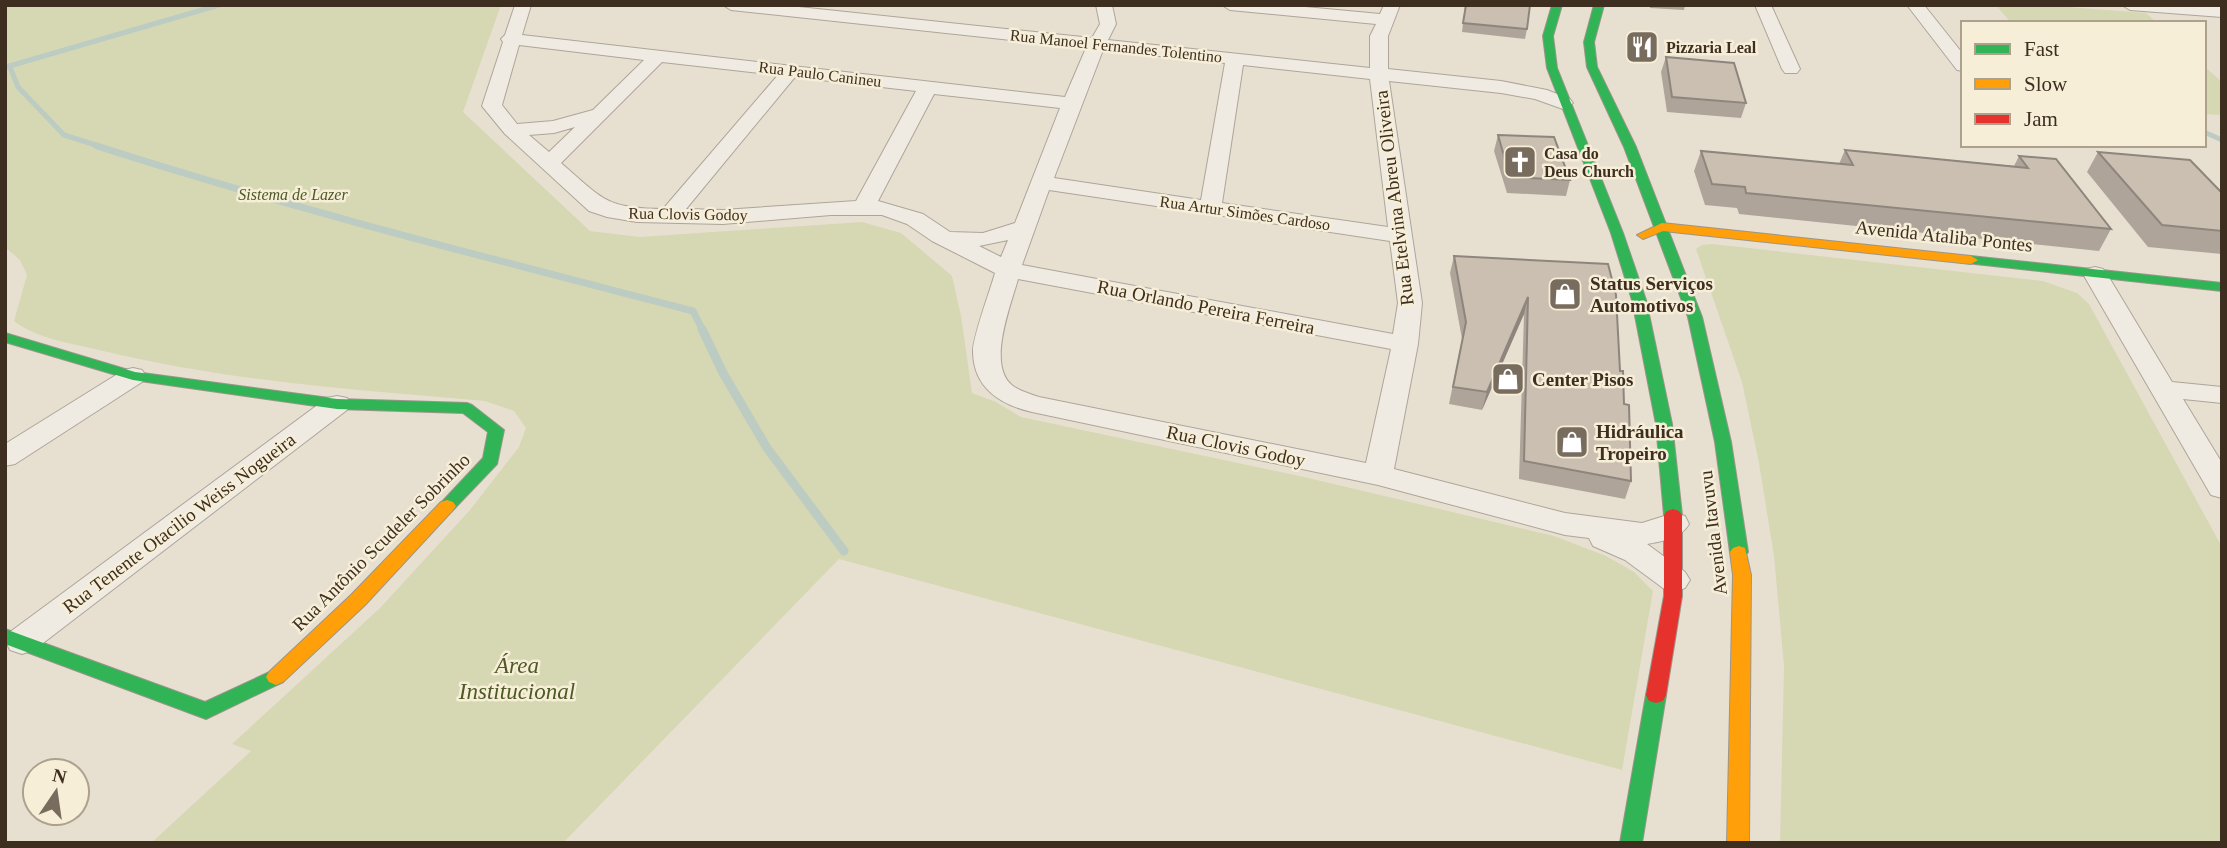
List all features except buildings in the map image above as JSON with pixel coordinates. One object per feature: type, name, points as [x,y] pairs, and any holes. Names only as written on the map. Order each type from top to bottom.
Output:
[{"type":"main road","name":"Avenida Itavuvu","points":[[1557,5],[1549,22],[1548,43],[1555,81],[1582,145],[1644,318],[1668,432],[1674,524],[1674,580],[1631,843]]},
{"type":"main road","name":"Avenida Itavuvu","points":[[1599,5],[1589,42],[1592,67],[1630,147],[1695,317],[1723,442],[1742,575],[1738,843]]},
{"type":"main road","points":[[1626,264],[1645,232],[1662,226]]},
{"type":"main road","name":"Avenida Ataliba Pontes","points":[[1662,226],[2222,287]]},
{"type":"main road","name":"Rua Antônio Scudeler Sobrinho","points":[[5,337],[133,376],[337,404],[467,408],[496,430],[491,460],[358,600],[272,680],[206,711],[14,639]]},
{"type":"street","name":"Rua Clovis Godoy","points":[[523,5],[510,38],[492,106],[512,130],[597,206],[637,215],[669,216],[723,217],[864,207],[902,213],[940,236],[1004,282]]},
{"type":"street","name":"Rua Manoel Fernandes Tolentino","points":[[731,5],[1501,87],[1540,94],[1563,103]]},
{"type":"street","points":[[1230,5],[1389,13]]},
{"type":"street","points":[[1763,5],[1791,69]]},
{"type":"street","points":[[1915,5],[1961,63]]},
{"type":"street","points":[[2130,5],[2219,14]]},
{"type":"street","points":[[1004,282],[1073,104],[1108,24],[1105,6]]},
{"type":"street","name":"Rua Etelvina Abreu Oliveira","points":[[1378,475],[1405,344],[1410,303],[1399,236],[1380,74],[1379,36],[1389,13]]},
{"type":"street","name":"Rua Paulo Canineu","points":[[510,38],[1073,104]]},
{"type":"street","name":"Rua Paulo Canineu","points":[[503,63],[531,50],[566,45]]},
{"type":"street","points":[[549,164],[659,55]]},
{"type":"street","points":[[1210,208],[1235,58]]},
{"type":"street","points":[[669,216],[791,71]]},
{"type":"street","name":"Rua Manoel Fernandes Tolentino","points":[[1501,87],[1538,88],[1555,81]]},
{"type":"street","points":[[864,207],[928,87]]},
{"type":"street","points":[[512,130],[554,127],[598,114]]},
{"type":"street","points":[[531,147],[563,135],[598,114]]},
{"type":"street","name":"Rua Artur Simões Cardoso","points":[[1042,183],[1399,236]]},
{"type":"street","name":"Rua Artur Simões Cardoso","points":[[1034,203],[1059,192],[1090,190]]},
{"type":"street","name":"Rua Clovis Godoy","points":[[940,236],[985,240],[1024,227]]},
{"type":"street","name":"Rua Clovis Godoy","points":[[940,236],[973,264],[1004,282]]},
{"type":"street","points":[[2095,274],[2222,488]]},
{"type":"street","name":"Rua Clovis Godoy","points":[[1004,282],[986,351],[991,373],[1003,391],[1032,404],[1378,475],[1565,524],[1619,534],[1661,531],[1674,524]]},
{"type":"street","name":"Rua Orlando Pereira Ferreira","points":[[1004,282],[1405,344]]},
{"type":"street","points":[[5,457],[133,376]]},
{"type":"street","points":[[2163,389],[2222,395]]},
{"type":"street","name":"Rua Tenente Otacilio Weiss Nogueira","points":[[14,639],[337,404]]},
{"type":"street","name":"Rua Clovis Godoy","points":[[1565,524],[1636,552],[1660,567],[1674,580]]},
{"type":"green space","points":[[5,5],[501,5],[463,112],[590,231],[640,237],[862,222],[901,233],[952,276],[961,316],[972,393],[996,402],[1021,417],[1304,477],[1554,536],[1606,556],[1634,572],[1653,591],[1622,770],[839,559],[563,843],[151,843],[251,751],[232,744],[380,608],[470,510],[519,447],[526,428],[514,411],[485,401],[291,383],[195,370],[55,340],[14,321],[27,275],[20,260],[5,247]]},
{"type":"green space","points":[[1996,5],[2041,5],[2146,13],[2155,21],[2009,21]]},
{"type":"green space","points":[[2206,68],[2222,82],[2222,115],[2206,114]]},
{"type":"green space","points":[[1712,244],[2043,281],[2077,293],[2089,304],[2222,547],[2222,843],[1780,843],[1784,666],[1774,556],[1742,382],[1696,249]]},
{"type":"waterway","points":[[6,67],[219,5]]},
{"type":"waterway","points":[[10,67],[18,87],[64,135],[102,147]]},
{"type":"waterway","points":[[2206,133],[2222,140]]},
{"type":"waterway","points":[[97,146],[319,212],[693,311],[702,329]]},
{"type":"waterway","points":[[702,329],[723,373],[767,448],[844,551]]},
{"type":"traffic: fast","points":[[1557,5],[1548,36],[1552,68],[1617,233],[1639,300],[1664,424],[1673,515]]},
{"type":"traffic: fast","points":[[1599,5],[1589,42],[1592,67],[1630,147],[1695,317],[1723,442],[1739,552]]},
{"type":"traffic: fast","points":[[1971,260],[2222,287]]},
{"type":"traffic: fast","points":[[5,337],[133,376],[337,404],[467,408],[496,430],[491,460],[447,506]]},
{"type":"traffic: fast","points":[[5,636],[206,711],[276,677]]},
{"type":"traffic: fast","points":[[1631,843],[1656,695]]},
{"type":"traffic: slow","points":[[1643,235],[1662,227],[1971,260]]},
{"type":"traffic: slow","points":[[276,677],[358,600],[447,506]]},
{"type":"traffic: slow","points":[[1738,843],[1742,575],[1739,552]]},
{"type":"traffic: jam","points":[[1656,695],[1673,596],[1673,515]]},
{"type":"place","name":"Pizzaria Leal","points":[[1642,47]]},
{"type":"place","name":"Casa do Deus Church","points":[[1520,162]]},
{"type":"place","name":"Status Serviços Automotivos","points":[[1565,294]]},
{"type":"place","name":"Center Pisos","points":[[1508,379]]},
{"type":"place","name":"Hidráulica Tropeiro","points":[[1572,442]]},
{"type":"park label","name":"Sistema de Lazer","points":[[293,194]]},
{"type":"park label","name":"Área Institucional","points":[[517,678]]}]
